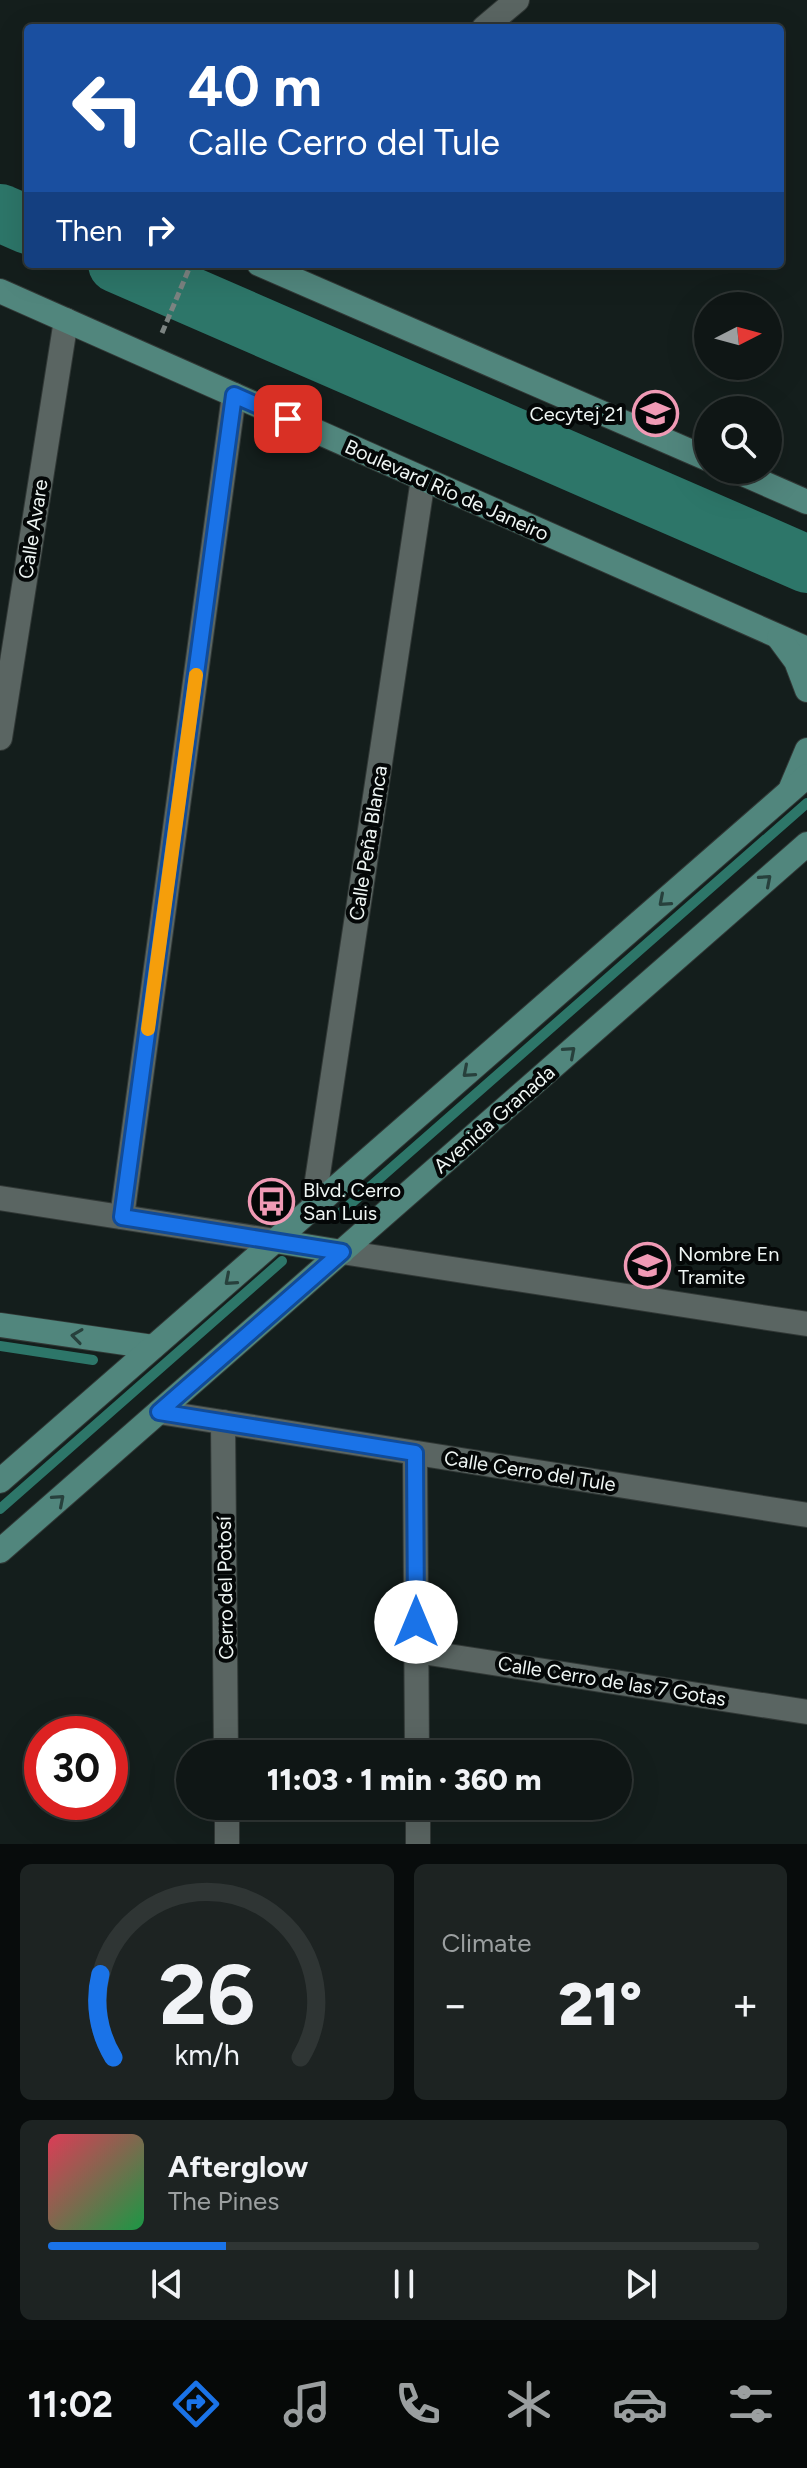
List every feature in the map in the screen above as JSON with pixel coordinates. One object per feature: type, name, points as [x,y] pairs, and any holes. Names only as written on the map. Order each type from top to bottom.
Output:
[{"type":"main road","points":[[268,268],[694,453]]},
{"type":"main road","name":"Boulevard Río de Janeiro","points":[[0,291],[807,649]]},
{"type":"main road","points":[[766,484],[807,502]]},
{"type":"main road","points":[[778,636],[796,661],[807,690]]},
{"type":"main road","points":[[0,1481],[798,784],[807,750]]},
{"type":"main road","name":"Avenida Granada","points":[[0,1551],[807,844]]},
{"type":"main road","points":[[275,1241],[342,1252]]},
{"type":"main road","points":[[0,1325],[153,1347]]},
{"type":"street","points":[[494,24],[517,0]]},
{"type":"street","name":"Calle Avare","points":[[0,738],[66,320]]},
{"type":"street","points":[[122,1217],[234,395]]},
{"type":"street","name":"Calle Peña Blanca","points":[[313,1207],[423,479]]},
{"type":"street","points":[[0,1198],[275,1241]]},
{"type":"street","points":[[342,1252],[807,1324]]},
{"type":"street","name":"Calle Cerro del Tule","points":[[159,1412],[807,1515]]},
{"type":"street","name":"Cerro del Potosí","points":[[223,1422],[226,1740]]},
{"type":"street","points":[[415,1453],[417,1740]]},
{"type":"street","name":"Calle Cerro de las 7 Gotas","points":[[416,1651],[807,1712]]},
{"type":"street","points":[[227,1820],[227,1844]]},
{"type":"street","points":[[418,1820],[418,1844]]},
{"type":"path","points":[[151,358],[189,268]]},
{"type":"waterway","points":[[0,213],[24,223]]},
{"type":"waterway","points":[[126,268],[807,564]]},
{"type":"waterway","points":[[338,1215],[807,803]]},
{"type":"waterway","points":[[0,1509],[282,1261]]},
{"type":"waterway","points":[[0,1346],[93,1360]]},
{"type":"slow traffic","points":[[148,1029],[196,675]]},
{"type":"place","name":"Cecytej 21","points":[[655,414]]},
{"type":"place","name":"Blvd. Cerro San Luis","points":[[272,1201]]},
{"type":"place","name":"Nombre En Tramite","points":[[647,1266]]},
{"type":"route","points":[[288,419],[234,395],[122,1217],[342,1252],[159,1412],[415,1453],[416,1622]]}]
